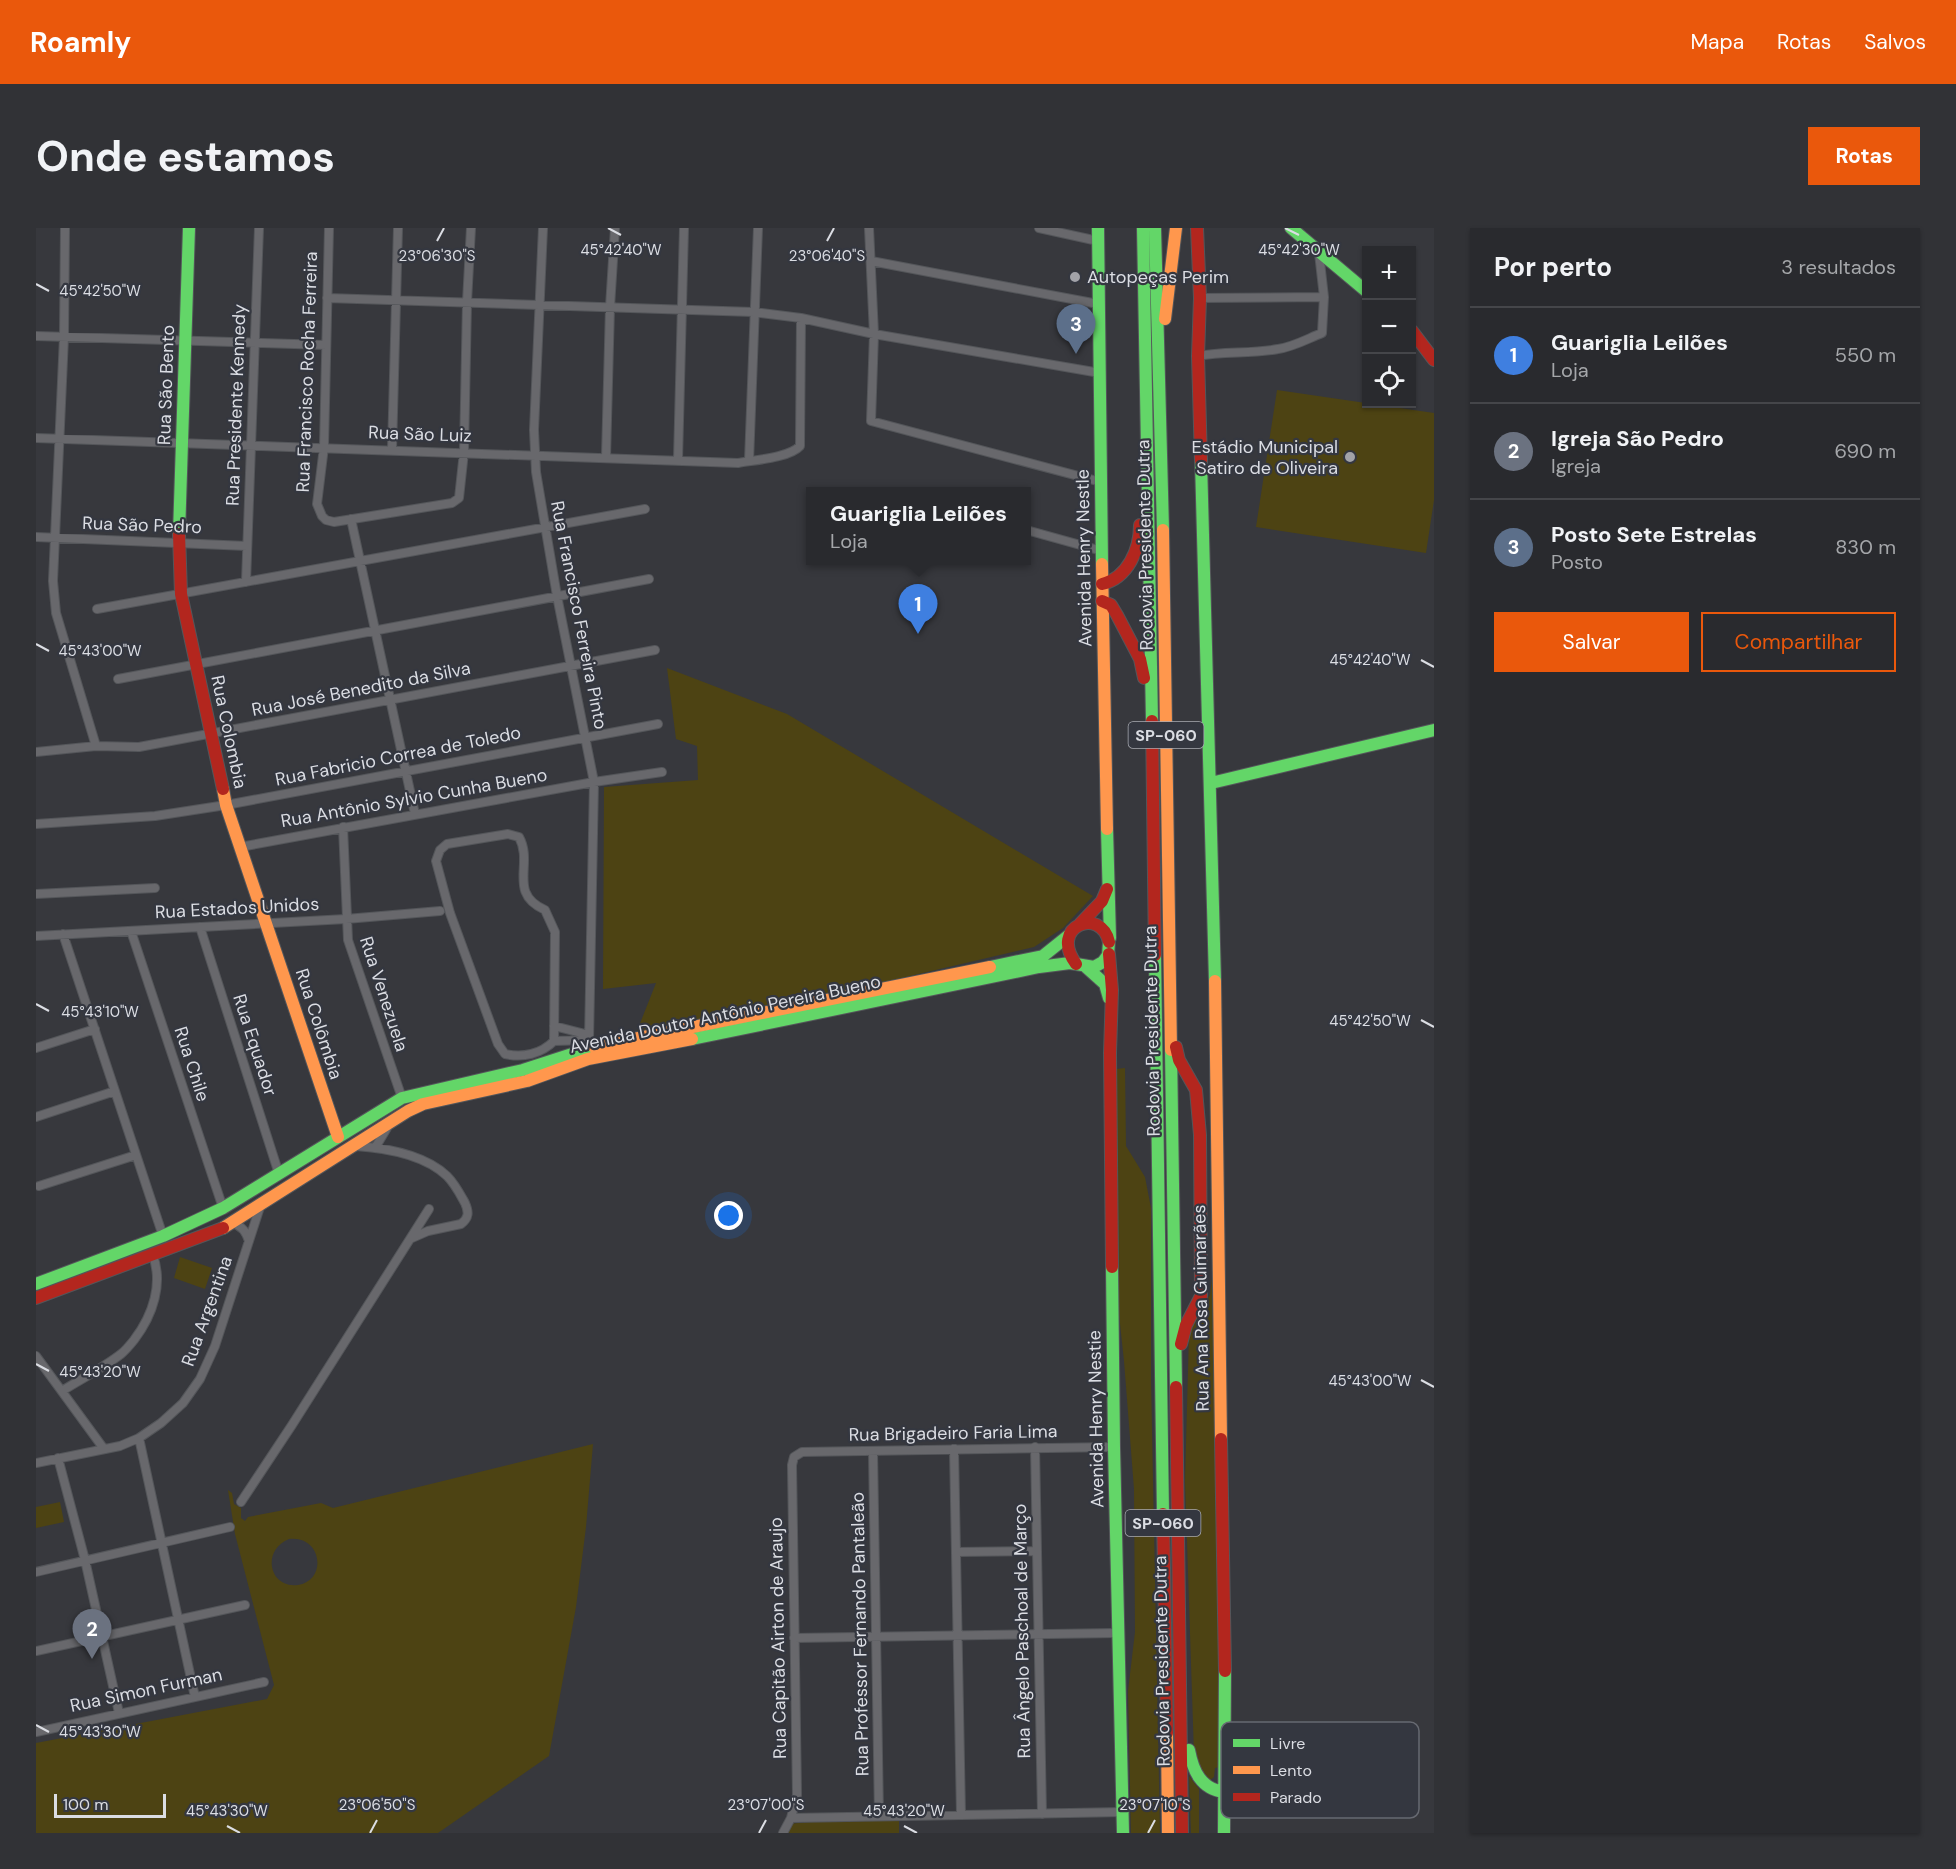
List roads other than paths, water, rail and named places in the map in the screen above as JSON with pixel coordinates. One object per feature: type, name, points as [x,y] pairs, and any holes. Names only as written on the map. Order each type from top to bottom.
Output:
[{"type":"main road","name":"Rua São Bento","points":[[179,542],[189,228]]},
{"type":"main road","name":"Avenida Henry Nestle","points":[[1098,228],[1102,601],[1110,938]]},
{"type":"main road","name":"Rodovia Presidente Dutra","points":[[1143,228],[1167,1833]]},
{"type":"main road","name":"Rodovia Presidente Dutra","points":[[1155,228],[1163,526],[1182,1833]]},
{"type":"main road","points":[[1159,363],[1176,228]]},
{"type":"main road","name":"Rua Ana Rosa Guimarães","points":[[1197,228],[1200,298],[1198,356],[1211,783],[1218,1135],[1225,1722]]},
{"type":"main road","points":[[1291,228],[1362,288]]},
{"type":"main road","points":[[1416,337],[1433,360]]},
{"type":"main road","points":[[1102,584],[1111,582],[1125,568],[1134,554],[1139,543],[1141,521],[1148,496]]},
{"type":"main road","name":"Rua Colombia","points":[[179,542],[181,594],[226,805],[267,923]]},
{"type":"main road","points":[[1102,601],[1109,603],[1118,615],[1140,659],[1152,722]]},
{"type":"main road","points":[[1211,783],[1434,730]]},
{"type":"main road","points":[[1108,887],[1102,901],[1069,935],[1066,945],[1069,956],[1105,984],[1111,1005]]},
{"type":"main road","name":"Rua Colômbia","points":[[267,923],[337,1137],[350,1140],[349,1150]]},
{"type":"main road","points":[[1080,924],[1098,925],[1110,938],[1111,946],[1104,962],[1096,966],[1081,966]]},
{"type":"main road","name":"Avenida Doutor Antônio Pereira Bueno","points":[[36,1284],[163,1236],[223,1208],[402,1098],[503,1075],[588,1045],[1043,956],[1069,935]]},
{"type":"main road","name":"Avenida Henry Nestie","points":[[1109,954],[1111,963],[1114,1447],[1123,1833]]},
{"type":"main road","name":"Avenida Doutor Antônio Pereira Bueno","points":[[36,1298],[233,1223],[390,1122],[423,1104],[527,1081],[588,1045],[636,1051],[1039,967],[1066,963],[1081,966]]},
{"type":"main road","points":[[1170,1018],[1179,1060],[1196,1090],[1200,1135],[1203,1274],[1201,1296],[1182,1337],[1176,1403]]},
{"type":"main road","points":[[390,1122],[401,1112],[402,1098]]},
{"type":"main road","points":[[337,1137],[333,1150],[349,1150]]},
{"type":"main road","points":[[1181,1702],[1192,1768],[1211,1790],[1221,1792]]},
{"type":"street","points":[[65,228],[64,337],[53,581],[56,613],[96,746]]},
{"type":"street","name":"Rua Presidente Kennedy","points":[[246,582],[259,228]]},
{"type":"street","name":"Rua Francisco Rocha Ferreira","points":[[329,228],[324,447],[317,504],[322,516],[327,520],[334,522],[351,519]]},
{"type":"street","points":[[392,450],[398,228]]},
{"type":"street","points":[[415,814],[351,519],[452,503],[459,498],[464,452],[471,228]]},
{"type":"street","name":"Rua Francisco Ferreira Pinto","points":[[543,228],[534,430],[536,472],[557,596],[594,782],[588,1045]]},
{"type":"street","points":[[606,458],[610,307],[615,228]]},
{"type":"street","points":[[678,460],[684,228]]},
{"type":"street","points":[[749,461],[758,228]]},
{"type":"street","points":[[869,228],[874,334],[871,421],[1101,482]]},
{"type":"street","points":[[1039,228],[1098,241]]},
{"type":"street","points":[[1198,356],[1213,353],[1276,350],[1290,347],[1322,333],[1324,297],[1319,253]]},
{"type":"street","points":[[871,261],[1098,304]]},
{"type":"street","points":[[1200,298],[1324,297]]},
{"type":"street","points":[[327,298],[753,312],[801,318],[874,334],[1100,373]]},
{"type":"street","name":"Rua São Luiz","points":[[36,438],[536,454],[738,463],[780,456],[796,451],[800,446],[801,318]]},
{"type":"street","points":[[36,336],[326,345]]},
{"type":"street","points":[[97,609],[645,509]]},
{"type":"street","points":[[1031,531],[1102,551]]},
{"type":"street","name":"Rua São Pedro","points":[[36,537],[248,546]]},
{"type":"street","points":[[118,679],[650,579]]},
{"type":"street","name":"Rua José Benedito da Silva","points":[[36,752],[96,746],[139,747],[655,650]]},
{"type":"street","name":"Rua Fabricio Correa de Toledo","points":[[36,824],[155,816],[226,805],[658,724]]},
{"type":"street","name":"Rua Antônio Sylvio Cunha Bueno","points":[[240,847],[594,782],[662,772]]},
{"type":"street","name":"Rua Venezuela","points":[[343,827],[348,940],[402,1098]]},
{"type":"street","points":[[508,834],[519,837],[525,846],[525,892],[532,904],[545,910],[555,932],[554,1026],[554,1041],[544,1051],[516,1056],[505,1054],[498,1044],[450,913],[436,861],[440,850],[447,844],[508,834]]},
{"type":"street","points":[[36,894],[155,888]]},
{"type":"street","name":"Rua Estados Unidos","points":[[36,936],[346,919],[440,911]]},
{"type":"street","name":"Rua Equador","points":[[200,927],[279,1174]]},
{"type":"street","name":"Rua Chile","points":[[131,930],[223,1208]]},
{"type":"street","points":[[63,934],[163,1236]]},
{"type":"street","points":[[554,1026],[588,1045]]},
{"type":"street","points":[[36,1048],[94,1029]]},
{"type":"street","points":[[554,1041],[588,1045]]},
{"type":"street","points":[[36,1117],[115,1091]]},
{"type":"street","points":[[375,1148],[390,1122]]},
{"type":"street","points":[[349,1150],[375,1148],[418,1158],[446,1175],[459,1191],[467,1208],[468,1217],[461,1224],[428,1231],[412,1238]]},
{"type":"street","points":[[39,1186],[136,1155]]},
{"type":"street","name":"Rua Argentina","points":[[39,1462],[120,1446],[139,1438],[161,1423],[183,1403],[200,1379],[215,1346],[260,1204]]},
{"type":"street","points":[[240,1502],[429,1209]]},
{"type":"street","name":"Rua Argentina","points":[[233,1223],[241,1226],[249,1242]]},
{"type":"street","points":[[62,1391],[123,1352],[139,1333],[153,1306],[158,1283],[153,1254],[145,1241]]},
{"type":"street","points":[[36,1356],[104,1449]]},
{"type":"street","points":[[139,1438],[195,1697]]},
{"type":"street","name":"Rua Ângelo Paschoal de Março","points":[[1035,1447],[1042,1814]]},
{"type":"street","name":"Rua Brigadeiro Faria Lima","points":[[794,1457],[802,1452],[1114,1447]]},
{"type":"street","points":[[954,1449],[962,1815]]},
{"type":"street","name":"Rua Professor Fernando Pantaleão","points":[[873,1451],[879,1816]]},
{"type":"street","points":[[36,1452],[39,1462]]},
{"type":"street","name":"Rua Capitão Airton de Araujo","points":[[783,1833],[797,1795],[792,1465],[794,1457]]},
{"type":"street","points":[[58,1458],[85,1560],[119,1713]]},
{"type":"street","points":[[36,1572],[230,1527]]},
{"type":"street","points":[[956,1552],[1037,1551]]},
{"type":"street","points":[[36,1651],[245,1605]]},
{"type":"street","points":[[794,1638],[1117,1633]]},
{"type":"street","name":"Rua Simon Furman","points":[[36,1732],[264,1682]]},
{"type":"street","points":[[790,1818],[1123,1812]]},
{"type":"place","name":"Autopeças Perim","points":[[1075,277]]},
{"type":"place","name":"Posto Sete Estrelas","points":[[1076,354]]},
{"type":"place","name":"Estádio Municipal Satiro de Oliveira","points":[[1350,457]]},
{"type":"place","name":"Guariglia Leilões","points":[[918,634]]},
{"type":"place","name":"Igreja São Pedro","points":[[92,1659]]}]
